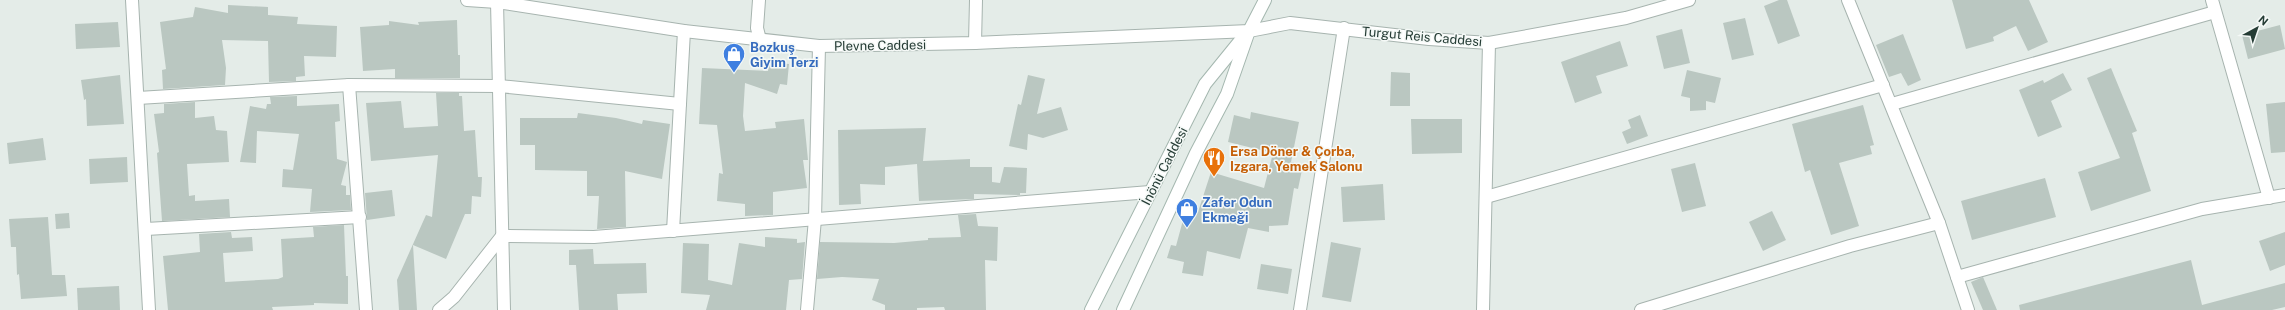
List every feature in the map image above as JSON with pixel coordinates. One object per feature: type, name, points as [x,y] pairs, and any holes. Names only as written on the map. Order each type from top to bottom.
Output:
[{"type":"street","points":[[132,0],[146,229],[149,310]]},
{"type":"street","name":"Plevne Caddesi","points":[[467,0],[496,2],[684,31],[819,46],[975,43],[1249,31]]},
{"type":"street","points":[[759,0],[757,28],[760,40]]},
{"type":"street","points":[[975,43],[976,0]]},
{"type":"street","name":"İnönü Caddesi","points":[[1123,310],[1196,153],[1227,94],[1249,31],[1264,0]]},
{"type":"street","name":"Turgut Reis Caddesi","points":[[1249,31],[1290,23],[1344,28],[1429,39],[1489,43],[1626,18],[1688,0]]},
{"type":"street","points":[[1848,0],[1882,85],[1892,104],[1939,223],[1968,310]]},
{"type":"street","points":[[2212,0],[2269,198]]},
{"type":"street","points":[[496,2],[504,310]]},
{"type":"street","points":[[1892,104],[2215,12]]},
{"type":"street","points":[[1300,310],[1344,28]]},
{"type":"street","points":[[673,230],[684,31]]},
{"type":"street","name":"İnönü Caddesi","points":[[1091,310],[1205,84],[1249,31]]},
{"type":"street","points":[[1482,310],[1489,43]]},
{"type":"street","points":[[807,310],[815,219],[819,46]]},
{"type":"street","points":[[138,98],[349,85],[499,86],[680,104]]},
{"type":"street","points":[[349,85],[366,310]]},
{"type":"street","points":[[1486,197],[1882,85]]},
{"type":"street","points":[[502,236],[594,237],[1150,192]]},
{"type":"street","points":[[1957,277],[2202,209],[2285,195]]},
{"type":"street","points":[[146,229],[360,217]]},
{"type":"street","points":[[1641,310],[1850,246],[1939,223]]},
{"type":"street","points":[[439,310],[454,297],[502,236]]},
{"type":"building","points":[[1779,0],[1787,0],[1800,36],[1778,44],[1764,6]]},
{"type":"building","points":[[1952,0],[2029,0],[2048,42],[2028,51],[2016,26],[1993,37],[1994,41],[1966,49]]},
{"type":"building","points":[[228,5],[268,7],[268,15],[298,17],[297,24],[337,26],[336,57],[304,56],[305,76],[296,77],[296,81],[269,82],[268,41],[222,40],[226,68],[225,85],[163,89],[162,70],[166,69],[160,22],[193,17],[195,7],[228,13]]},
{"type":"building","points":[[1745,18],[1754,55],[1732,60],[1723,23]]},
{"type":"building","points":[[457,20],[460,78],[395,78],[395,69],[363,71],[360,27],[389,25],[389,21],[419,25],[418,22]]},
{"type":"building","points":[[118,22],[120,47],[76,49],[75,24]]},
{"type":"building","points":[[2280,25],[2285,49],[2248,59],[2242,35]]},
{"type":"building","points":[[1682,29],[1690,63],[1664,69],[1656,36]]},
{"type":"building","points":[[1903,34],[1921,80],[1908,86],[1901,73],[1889,77],[1876,45]]},
{"type":"building","points":[[1620,41],[1628,66],[1596,76],[1602,93],[1575,103],[1561,62]]},
{"type":"building","points":[[769,62],[789,64],[787,85],[780,84],[777,94],[745,83],[743,116],[745,131],[776,128],[775,122],[804,119],[808,160],[803,160],[807,188],[773,192],[773,215],[745,216],[745,204],[717,201],[719,173],[723,174],[717,125],[699,124],[702,68],[768,71]]},
{"type":"building","points":[[2111,68],[2137,131],[2132,133],[2151,191],[2091,211],[2078,172],[2120,158],[2087,78]]},
{"type":"building","points":[[1687,70],[1721,78],[1715,103],[1706,101],[1706,110],[1690,111],[1690,98],[1681,96]]},
{"type":"building","points":[[1391,72],[1410,73],[1410,106],[1390,106]]},
{"type":"building","points":[[2063,73],[2072,90],[2051,101],[2062,127],[2038,137],[2019,90],[2043,80],[2044,83]]},
{"type":"building","points":[[120,75],[124,124],[87,126],[86,99],[84,100],[81,80]]},
{"type":"building","points":[[1028,75],[1045,79],[1037,114],[1061,107],[1068,130],[1043,138],[1028,134],[1027,150],[1009,146],[1018,104],[1021,105]]},
{"type":"building","points":[[436,93],[459,93],[459,96],[462,96],[464,131],[475,130],[478,177],[482,177],[481,197],[472,196],[471,214],[465,214],[446,259],[413,245],[417,310],[399,310],[397,280],[426,215],[432,217],[438,155],[371,161],[366,103],[401,101],[404,128],[438,126]]},
{"type":"building","points":[[297,96],[297,106],[339,104],[340,121],[335,122],[337,159],[347,162],[341,185],[346,186],[346,195],[350,195],[351,210],[310,212],[312,189],[282,187],[283,169],[293,170],[299,134],[257,131],[256,163],[240,162],[250,106],[266,109],[267,104],[271,104],[270,97]]},
{"type":"building","points":[[195,102],[195,118],[214,116],[216,130],[227,131],[229,162],[187,164],[189,196],[195,195],[195,201],[229,199],[230,217],[162,221],[157,153],[159,152],[154,114],[164,113],[164,104]]},
{"type":"building","points":[[2285,102],[2285,152],[2271,153],[2266,104]]},
{"type":"building","points":[[1863,105],[1874,145],[1870,146],[1872,154],[1839,163],[1859,226],[1831,235],[1810,170],[1805,172],[1792,124]]},
{"type":"building","points":[[1251,112],[1299,122],[1291,162],[1303,165],[1298,189],[1294,188],[1288,225],[1269,226],[1269,232],[1248,228],[1240,259],[1207,251],[1203,276],[1182,273],[1184,262],[1167,258],[1171,245],[1176,246],[1186,209],[1198,212],[1211,172],[1264,188],[1273,153],[1228,142],[1234,115],[1250,119]]},
{"type":"building","points":[[578,113],[616,118],[642,124],[643,120],[670,124],[662,179],[625,171],[626,227],[597,229],[599,196],[587,196],[587,171],[535,170],[535,145],[520,145],[520,118],[577,118]]},
{"type":"building","points":[[1640,115],[1648,136],[1627,144],[1622,132],[1631,128],[1628,120]]},
{"type":"building","points":[[1411,119],[1462,119],[1462,153],[1412,154]]},
{"type":"building","points":[[926,128],[923,161],[970,159],[970,167],[992,167],[992,182],[1000,183],[1004,167],[1027,168],[1026,193],[1020,193],[1020,195],[974,194],[974,199],[919,201],[917,164],[885,167],[885,185],[860,184],[861,204],[839,205],[838,130]]},
{"type":"building","points":[[43,138],[46,160],[9,164],[7,143]]},
{"type":"building","points":[[127,157],[128,182],[90,184],[89,159]]},
{"type":"building","points":[[1695,163],[1706,206],[1682,212],[1671,169]]},
{"type":"building","points":[[2045,178],[2056,217],[1972,240],[1961,201]]},
{"type":"building","points":[[1383,184],[1385,220],[1343,222],[1341,187]]},
{"type":"building","points":[[392,190],[395,216],[367,220],[365,193]]},
{"type":"building","points":[[1772,211],[1786,240],[1763,251],[1749,222]]},
{"type":"building","points":[[69,213],[70,228],[56,229],[55,214]]},
{"type":"building","points":[[976,214],[978,226],[998,227],[997,261],[985,260],[986,310],[945,310],[944,307],[917,308],[917,310],[885,310],[885,305],[872,300],[879,279],[842,277],[817,279],[820,242],[894,243],[928,240],[928,238],[961,237],[958,215]]},
{"type":"building","points":[[48,217],[52,275],[65,275],[67,296],[21,299],[19,274],[17,275],[16,247],[11,247],[9,219]]},
{"type":"building","points":[[344,225],[346,276],[348,276],[348,304],[314,303],[314,305],[272,307],[273,310],[168,310],[163,256],[200,252],[199,234],[231,232],[232,238],[252,237],[253,251],[223,253],[225,282],[278,279],[283,277],[281,239],[314,237],[313,227]]},
{"type":"building","points":[[2285,232],[2285,265],[2270,271],[2259,241]]},
{"type":"building","points":[[765,237],[797,239],[797,243],[805,242],[802,279],[789,280],[786,310],[706,310],[710,295],[681,293],[683,243],[709,244],[708,280],[732,285],[739,243],[765,247]]},
{"type":"building","points":[[1331,242],[1361,248],[1351,302],[1322,297]]},
{"type":"building","points":[[593,249],[594,264],[646,263],[647,293],[617,294],[618,310],[579,310],[576,265],[569,265],[569,250]]},
{"type":"building","points":[[2191,260],[2202,305],[2285,283],[2285,307],[2272,310],[2020,310],[2019,305]]},
{"type":"building","points":[[1261,264],[1292,269],[1288,294],[1257,289]]},
{"type":"building","points":[[1983,277],[1997,310],[1983,310],[1971,282]]},
{"type":"building","points":[[119,286],[120,310],[78,310],[77,288]]},
{"type":"place","name":"Bozkuş Giyim Terzi","points":[[734,74]]},
{"type":"place","name":"Ersa Döner & Çorba, Izgara, Yemek Salonu","points":[[1214,178]]},
{"type":"place","name":"Zafer Odun Ekmeği","points":[[1187,228]]}]
